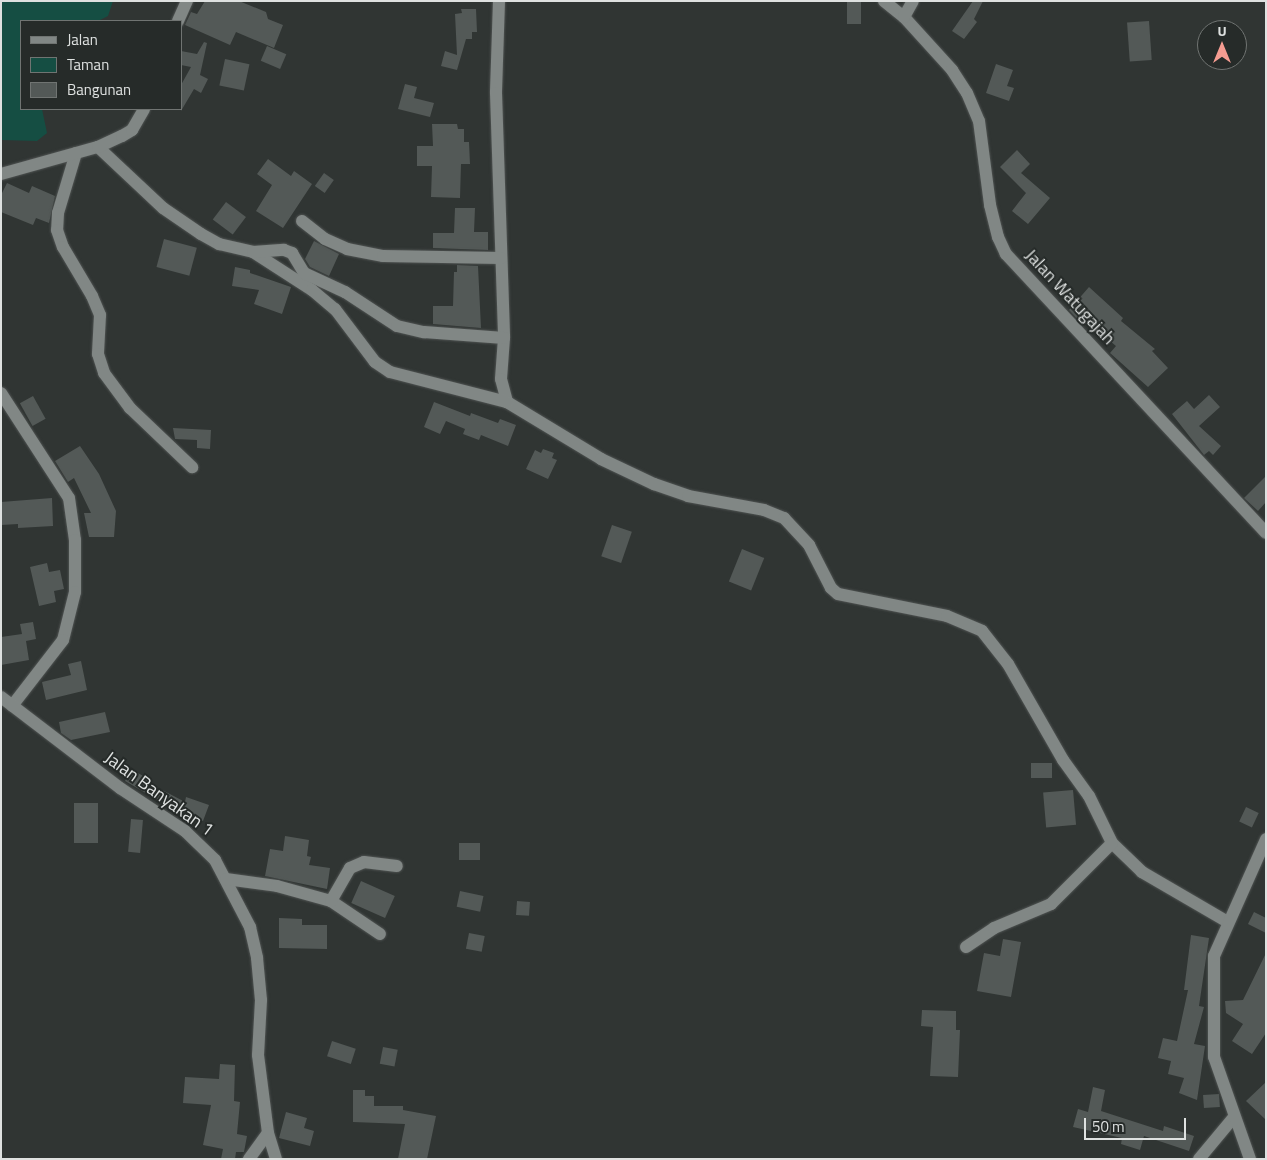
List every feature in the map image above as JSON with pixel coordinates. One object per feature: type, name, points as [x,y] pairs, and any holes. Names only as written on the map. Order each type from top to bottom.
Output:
[{"type":"street","points":[[178,20],[187,1]]},
{"type":"street","points":[[499,1],[496,94],[504,338],[501,380],[506,402]]},
{"type":"street","name":"Jalan Watugajah","points":[[884,1],[904,17],[952,70],[967,93],[979,121],[990,205],[998,237],[1006,254],[1266,533]]},
{"type":"street","points":[[904,17],[913,1]]},
{"type":"street","points":[[1,174],[98,147],[132,130],[143,110]]},
{"type":"street","points":[[98,147],[148,194],[188,225],[219,244],[253,252],[284,250],[292,253],[304,273],[345,292],[397,326],[424,332],[504,338]]},
{"type":"street","points":[[76,152],[58,213],[57,230],[63,246],[92,296],[100,315],[98,354],[104,373],[130,408],[192,467]]},
{"type":"street","points":[[302,221],[324,239],[356,251],[411,257],[501,258]]},
{"type":"street","points":[[253,252],[335,309],[366,352],[390,372],[506,402],[601,459],[654,484],[688,496],[764,510],[784,518],[809,545],[831,588],[838,594],[947,616],[982,632],[995,643],[1008,664],[1063,760],[1089,796],[1112,843],[1142,872],[1228,922]]},
{"type":"street","points":[[1,393],[68,498],[75,540],[75,592],[63,640],[12,706]]},
{"type":"street","name":"Jalan Banyakan 1","points":[[1,697],[120,788],[185,831],[215,860],[250,927],[260,978],[258,1055],[268,1133],[276,1159]]},
{"type":"street","points":[[1250,1159],[1214,1056],[1214,956],[1266,838]]},
{"type":"street","points":[[966,946],[994,928],[1051,904],[1112,843]]},
{"type":"street","points":[[331,901],[350,868],[364,862],[397,866]]},
{"type":"street","points":[[226,879],[285,888],[331,901],[380,934]]},
{"type":"street","points":[[1199,1159],[1234,1117]]},
{"type":"street","points":[[250,1159],[268,1133]]},
{"type":"green space","points":[[1,1],[113,1],[108,16],[100,20],[20,20],[20,110],[42,110],[47,133],[37,141],[1,140]]},
{"type":"building","points":[[205,1],[239,1],[266,12],[268,19],[283,25],[274,48],[236,32],[230,45],[185,25],[191,12],[197,14]]},
{"type":"building","points":[[847,1],[861,1],[861,24],[847,24]]},
{"type":"building","points":[[973,1],[983,1],[974,19],[977,22],[964,39],[952,31]]},
{"type":"building","points":[[461,9],[476,9],[477,32],[472,32],[472,39],[466,39],[457,70],[441,66],[445,51],[457,55],[455,14],[462,13]]},
{"type":"building","points":[[1149,21],[1152,60],[1130,61],[1127,23]]},
{"type":"building","points":[[204,42],[207,43],[200,75],[208,79],[201,93],[194,89],[182,109],[182,83],[191,67],[182,65],[182,51],[197,54]]},
{"type":"building","points":[[267,46],[286,54],[280,69],[261,61]]},
{"type":"building","points":[[225,59],[249,64],[244,91],[219,85]]},
{"type":"building","points":[[996,64],[1013,70],[1007,86],[1014,88],[1009,101],[986,93]]},
{"type":"building","points":[[405,84],[417,87],[414,98],[434,103],[430,117],[398,109]]},
{"type":"building","points":[[432,124],[457,124],[458,129],[464,129],[464,142],[469,142],[470,164],[461,164],[460,198],[431,197],[432,166],[417,166],[417,146],[433,146]]},
{"type":"building","points":[[1017,150],[1030,164],[1021,173],[1050,198],[1028,224],[1012,211],[1026,193],[1000,167]]},
{"type":"building","points":[[268,159],[291,176],[294,171],[312,184],[283,228],[256,211],[272,185],[257,174]]},
{"type":"building","points":[[324,173],[334,180],[325,193],[315,186]]},
{"type":"building","points":[[7,183],[29,193],[32,186],[55,196],[49,223],[36,218],[33,225],[1,212],[1,195]]},
{"type":"building","points":[[226,202],[246,217],[233,235],[213,220]]},
{"type":"building","points":[[455,208],[475,208],[474,232],[488,232],[488,250],[433,248],[433,233],[454,233]]},
{"type":"building","points":[[164,239],[197,248],[189,276],[156,267]]},
{"type":"building","points":[[314,241],[339,254],[329,276],[310,267],[305,259]]},
{"type":"building","points":[[457,265],[478,266],[481,328],[433,324],[433,306],[453,306],[454,272],[457,272]]},
{"type":"building","points":[[235,267],[250,270],[250,273],[291,287],[282,314],[254,304],[259,290],[232,286]]},
{"type":"building","points":[[1089,287],[1123,318],[1121,321],[1155,349],[1152,351],[1168,368],[1148,387],[1110,353],[1116,346],[1085,320],[1082,324],[1069,310]]},
{"type":"building","points":[[1209,395],[1220,407],[1199,426],[1221,446],[1213,455],[1209,451],[1204,455],[1172,414],[1187,401],[1194,409]]},
{"type":"building","points":[[33,396],[46,419],[32,426],[20,403]]},
{"type":"building","points":[[434,402],[470,416],[471,413],[498,423],[500,419],[516,425],[508,446],[481,435],[479,440],[463,434],[465,429],[446,421],[440,434],[424,427]]},
{"type":"building","points":[[173,428],[211,430],[210,449],[197,448],[197,440],[175,439]]},
{"type":"building","points":[[80,446],[99,474],[116,511],[114,537],[89,537],[84,513],[91,513],[74,478],[68,482],[55,461]]},
{"type":"building","points":[[543,449],[554,453],[552,458],[557,460],[548,479],[526,469],[535,450],[541,453]]},
{"type":"building","points":[[1266,476],[1266,502],[1258,511],[1244,498]]},
{"type":"building","points":[[52,498],[53,526],[18,528],[18,524],[1,525],[1,502]]},
{"type":"building","points":[[612,525],[632,532],[621,563],[601,556]]},
{"type":"building","points":[[742,549],[764,558],[751,590],[729,581]]},
{"type":"building","points":[[47,563],[49,572],[60,570],[64,589],[54,591],[56,602],[39,606],[30,567]]},
{"type":"building","points":[[33,622],[36,639],[26,641],[29,660],[1,665],[1,637],[22,634],[20,624]]},
{"type":"building","points":[[81,661],[87,690],[46,700],[42,682],[71,675],[68,664]]},
{"type":"building","points":[[105,712],[110,732],[71,740],[61,733],[59,722]]},
{"type":"building","points":[[1031,763],[1052,763],[1052,778],[1031,778]]},
{"type":"building","points":[[131,769],[150,780],[149,783],[185,802],[186,797],[209,805],[203,821],[182,814],[125,781]]},
{"type":"building","points":[[1073,790],[1076,825],[1046,827],[1043,793]]},
{"type":"building","points":[[74,803],[98,803],[98,843],[74,843]]},
{"type":"building","points":[[1246,807],[1259,813],[1252,827],[1239,822]]},
{"type":"building","points":[[131,819],[143,820],[140,853],[128,852]]},
{"type":"building","points":[[285,836],[309,840],[307,856],[311,857],[309,865],[330,868],[327,889],[265,876],[270,849],[283,851]]},
{"type":"building","points":[[459,843],[480,843],[480,860],[459,860]]},
{"type":"building","points":[[361,881],[395,896],[385,918],[351,903]]},
{"type":"building","points":[[460,891],[483,896],[480,912],[457,907]]},
{"type":"building","points":[[517,901],[530,902],[529,916],[516,915]]},
{"type":"building","points":[[1254,912],[1266,918],[1266,933],[1248,924]]},
{"type":"building","points":[[279,918],[302,919],[302,925],[327,925],[327,949],[279,948]]},
{"type":"building","points":[[469,933],[485,936],[482,952],[466,949]]},
{"type":"building","points":[[1191,935],[1209,938],[1199,1006],[1204,1007],[1194,1044],[1205,1046],[1197,1100],[1179,1093],[1184,1078],[1168,1074],[1171,1061],[1158,1058],[1163,1038],[1177,1041],[1188,990],[1184,990]]},
{"type":"building","points":[[1003,939],[1021,942],[1011,997],[977,991],[984,953],[1000,956]]},
{"type":"building","points":[[1266,953],[1266,1033],[1252,1054],[1232,1041],[1243,1024],[1226,1013],[1225,1001],[1243,1000]]},
{"type":"building","points":[[922,1010],[956,1011],[956,1030],[960,1030],[958,1077],[930,1076],[933,1027],[921,1026]]},
{"type":"building","points":[[332,1041],[356,1049],[351,1064],[327,1056]]},
{"type":"building","points":[[383,1047],[398,1050],[394,1067],[380,1064]]},
{"type":"building","points":[[220,1064],[235,1065],[234,1101],[240,1102],[237,1134],[247,1136],[244,1152],[236,1152],[235,1159],[221,1159],[223,1149],[203,1145],[211,1105],[183,1103],[185,1077],[219,1079]]},
{"type":"building","points":[[1266,1082],[1266,1120],[1246,1101]]},
{"type":"building","points":[[1093,1087],[1105,1090],[1101,1111],[1163,1131],[1164,1126],[1194,1136],[1189,1151],[1144,1136],[1140,1150],[1121,1144],[1122,1138],[1073,1127],[1078,1109],[1088,1112]]},
{"type":"building","points":[[353,1090],[365,1090],[365,1096],[374,1096],[374,1106],[403,1106],[403,1110],[436,1116],[427,1159],[398,1159],[405,1124],[353,1122]]},
{"type":"building","points":[[1219,1094],[1220,1107],[1204,1108],[1203,1095]]},
{"type":"building","points":[[286,1112],[307,1118],[304,1128],[314,1131],[310,1146],[279,1138]]}]
